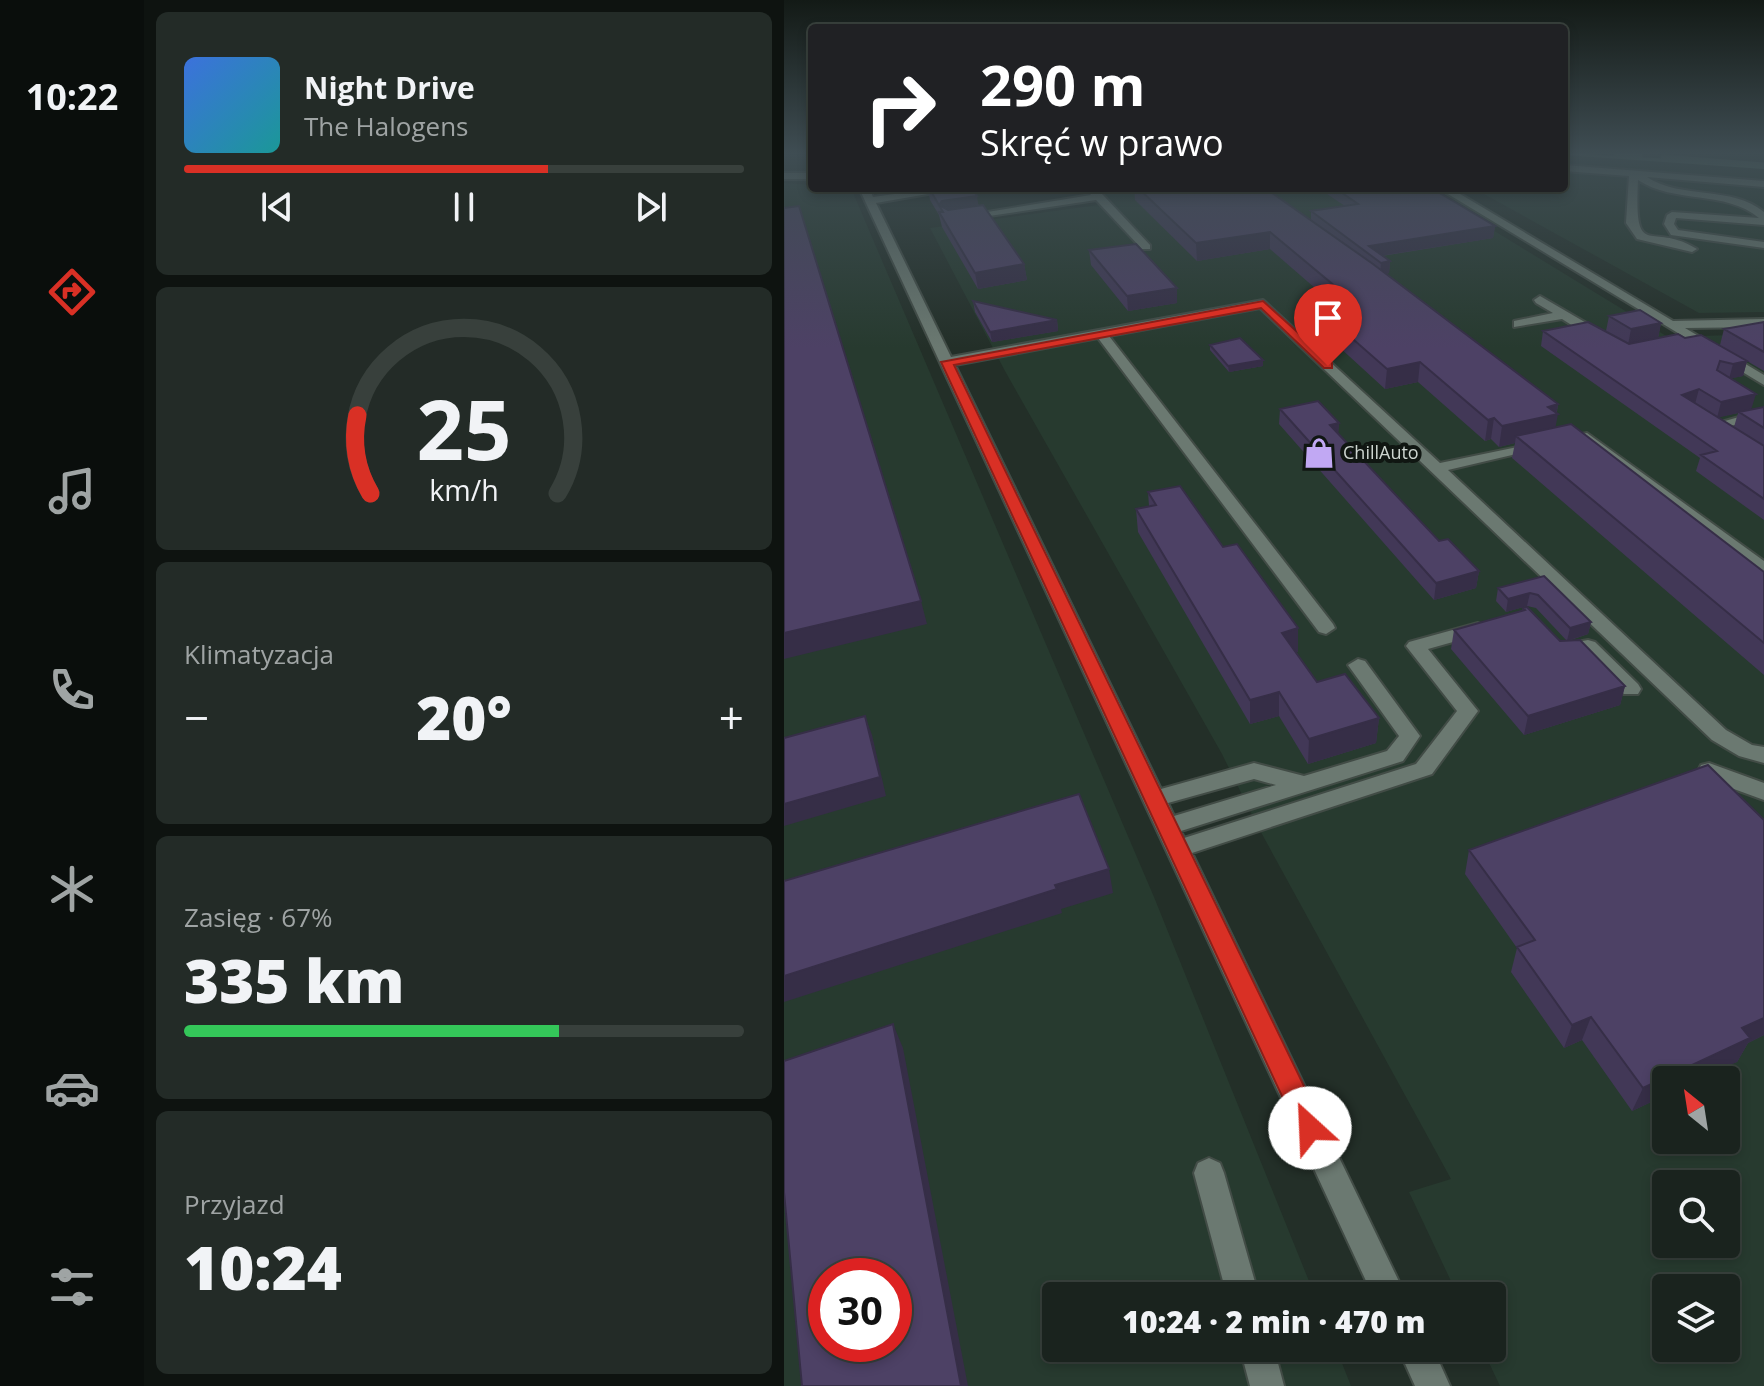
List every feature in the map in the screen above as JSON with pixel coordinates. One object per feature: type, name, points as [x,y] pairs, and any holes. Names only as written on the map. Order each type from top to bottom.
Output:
[{"type":"street","points":[[878,219],[1383,1282]]},
{"type":"street","points":[[1120,219],[1146,247]]},
{"type":"street","points":[[1494,219],[1764,381]]},
{"type":"street","points":[[1631,219],[1641,237],[1675,247],[1763,253]]},
{"type":"street","points":[[1763,219],[1670,220],[1675,233],[1763,253]]},
{"type":"street","points":[[1540,300],[1613,345]]},
{"type":"street","points":[[947,362],[1263,304],[1719,735],[1746,751],[1764,755]]},
{"type":"street","points":[[1518,324],[1564,315]]},
{"type":"street","points":[[1671,325],[1764,323]]},
{"type":"street","points":[[1101,334],[1326,628]]},
{"type":"street","points":[[1665,343],[1692,338]]},
{"type":"street","points":[[1760,408],[1708,422],[1764,458]]},
{"type":"street","points":[[1436,468],[1584,434],[1764,569]]},
{"type":"street","points":[[1178,849],[1424,769],[1468,711],[1416,646],[1500,623]]},
{"type":"street","points":[[1546,634],[1564,653],[1588,646],[1631,689]]},
{"type":"street","points":[[1167,827],[1395,756],[1410,736],[1358,665]]},
{"type":"street","points":[[1154,799],[1254,771],[1306,784]]},
{"type":"street","points":[[1709,771],[1764,792]]},
{"type":"street","points":[[1209,1173],[1239,1282]]},
{"type":"street","points":[[1261,1362],[1267,1386]]},
{"type":"street","points":[[1422,1362],[1433,1386]]},
{"type":"shaded area","points":[[784,219],[864,219],[1154,897],[1309,1282],[1042,1282],[1042,1362],[1342,1362],[1351,1386],[784,1386]]},
{"type":"shaded area","points":[[998,219],[1474,219],[1668,337],[1764,334],[1764,1386],[1500,1386],[1489,1362],[1506,1362],[1506,1282],[1451,1282],[1409,1192],[1451,1179],[1257,825],[1222,754],[1005,371],[930,228]]},
{"type":"shaded area","points":[[1528,219],[1764,219],[1764,312],[1699,313]]},
{"type":"building","points":[[784,219],[803,219],[921,601],[784,633]]},
{"type":"building","points":[[943,219],[993,219],[1024,264],[975,273]]},
{"type":"building","points":[[1170,219],[1309,219],[1558,404],[1548,407],[1558,414],[1502,426],[1494,418],[1488,420],[1420,362],[1387,369],[1314,305],[1345,300],[1331,288],[1336,287],[1270,232],[1196,243]]},
{"type":"building","points":[[1321,219],[1483,219],[1495,226],[1369,246],[1390,261],[1381,263]]},
{"type":"building","points":[[1136,244],[1177,288],[1127,296],[1089,250]]},
{"type":"building","points":[[973,301],[1057,320],[990,332]]},
{"type":"building","points":[[1640,310],[1661,323],[1631,329],[1609,316]]},
{"type":"building","points":[[1588,322],[1629,344],[1678,334],[1685,338],[1701,335],[1747,361],[1733,364],[1720,361],[1717,370],[1756,394],[1721,402],[1699,389],[1682,395],[1764,446],[1764,499],[1701,455],[1717,451],[1543,331]]},
{"type":"building","points":[[1764,322],[1764,352],[1724,329]]},
{"type":"building","points":[[1240,338],[1263,360],[1228,366],[1210,345]]},
{"type":"building","points":[[1318,401],[1339,423],[1330,425],[1439,541],[1448,539],[1479,571],[1436,583],[1280,409]]},
{"type":"building","points":[[1764,407],[1764,428],[1739,412]]},
{"type":"building","points":[[1571,424],[1764,572],[1764,643],[1516,436]]},
{"type":"building","points":[[1180,486],[1223,547],[1237,544],[1298,628],[1282,633],[1317,682],[1345,674],[1379,718],[1309,739],[1279,692],[1250,700],[1136,509],[1156,505],[1148,492]]},
{"type":"building","points":[[1544,576],[1591,622],[1570,628],[1538,595],[1530,593],[1508,599],[1498,588]]},
{"type":"building","points":[[1527,607],[1560,641],[1580,640],[1625,686],[1528,716],[1454,630]]},
{"type":"building","points":[[865,716],[880,777],[784,804],[784,738]]},
{"type":"building","points":[[1708,765],[1764,820],[1764,1018],[1742,1028],[1750,1038],[1690,1066],[1652,1066],[1652,1084],[1643,1088],[1591,1017],[1572,1025],[1517,947],[1535,940],[1469,850]]},
{"type":"building","points":[[1079,794],[1109,869],[1055,885],[1057,889],[784,976],[784,881]]},
{"type":"building","points":[[893,1024],[961,1386],[802,1386],[784,1192],[784,1061]]},
{"type":"place","name":"ChillAuto","points":[[1319,453]]},
{"type":"route","points":[[1310,1128],[947,362],[1263,304],[1328,366]]}]
